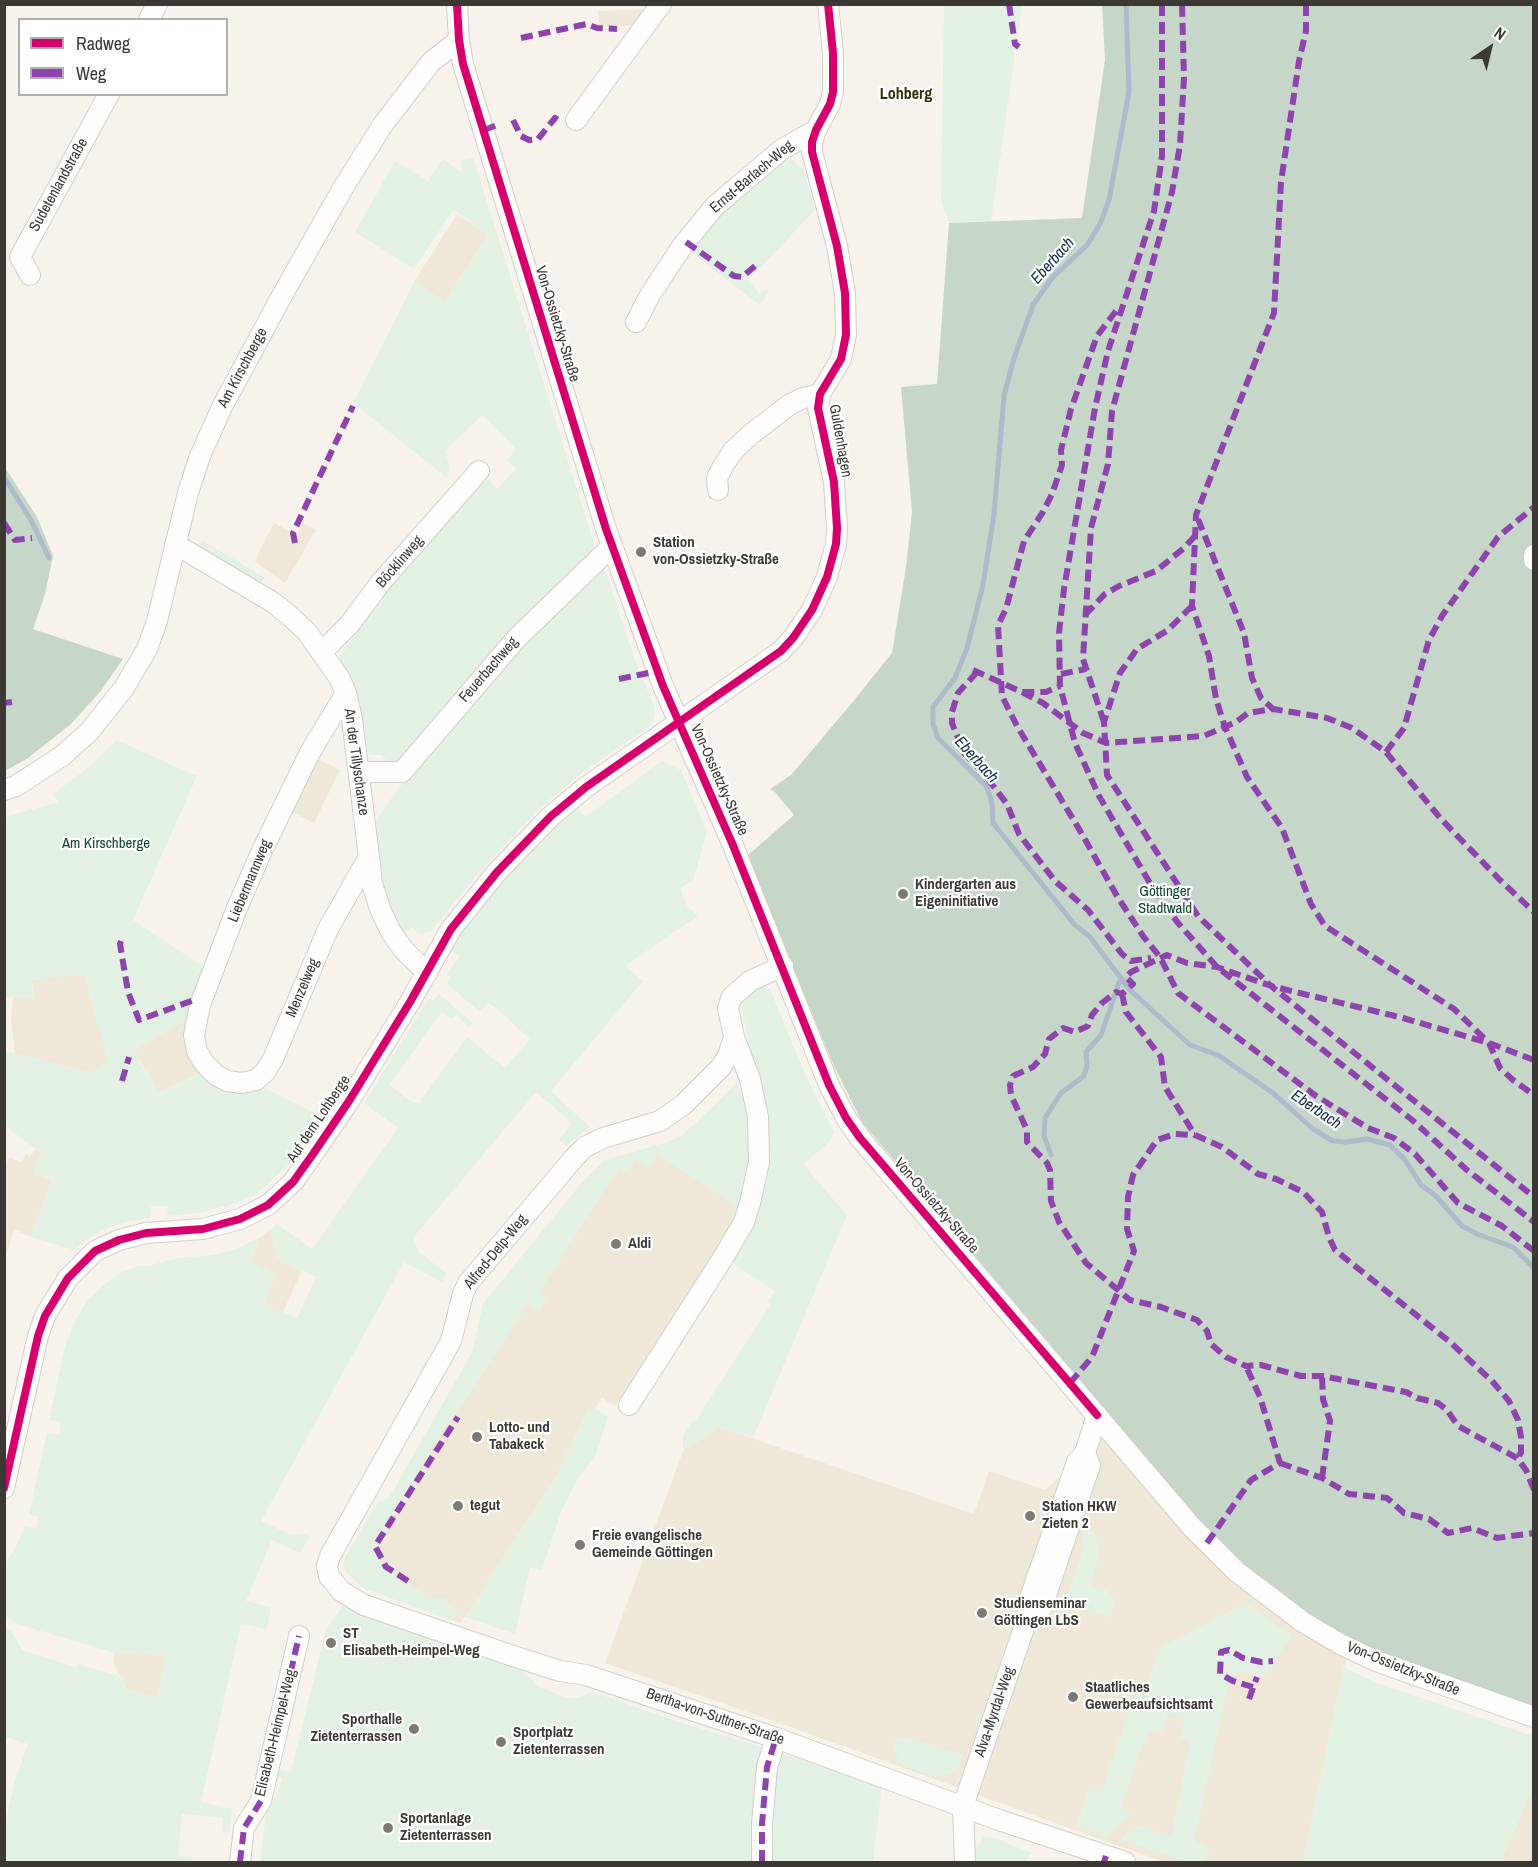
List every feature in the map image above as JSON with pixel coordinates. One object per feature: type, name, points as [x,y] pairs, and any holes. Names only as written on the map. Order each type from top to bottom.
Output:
[{"type":"street","points":[[150,18],[157,4]]},
{"type":"street","name":"Von-Ossietzky-Straße","points":[[457,4],[459,40],[466,73],[612,546],[663,686],[732,843],[829,1085],[846,1118],[860,1138],[1199,1534],[1237,1572],[1303,1622],[1340,1644],[1376,1661],[1533,1717]]},
{"type":"street","points":[[576,120],[661,4]]},
{"type":"street","name":"Guldenhagen","points":[[679,721],[780,651],[804,624],[822,592],[832,560],[837,528],[834,482],[818,408],[820,394],[841,359],[846,335],[845,293],[837,246],[812,152],[816,130],[830,104],[833,92],[834,64],[828,4]]},
{"type":"street","name":"Am Kirschberge","points":[[4,790],[42,771],[89,732],[123,688],[147,649],[157,621],[188,493],[200,456],[222,407],[284,292],[382,126],[431,62],[459,40]]},
{"type":"street","name":"Sudetenlandstraße","points":[[30,275],[20,257],[108,96]]},
{"type":"street","name":"Ernst-Barlach-Weg","points":[[636,322],[650,295],[683,245],[716,206],[781,150],[816,130]]},
{"type":"street","points":[[718,490],[717,478],[723,466],[733,451],[750,435],[789,405],[820,394]]},
{"type":"street","name":"Böcklinweg","points":[[322,652],[349,625],[381,582],[479,471]]},
{"type":"street","name":"An der Tillyschanze","points":[[175,544],[274,603],[307,632],[340,680],[346,693],[352,719],[372,883],[380,909],[391,932],[403,949],[427,973]]},
{"type":"street","name":"Feuerbachweg","points":[[360,772],[402,772],[516,639],[612,546]]},
{"type":"street","points":[[1533,555],[1533,560]]},
{"type":"street","name":"Liebermannweg","points":[[216,1075],[204,1063],[197,1051],[194,1035],[200,1005],[260,855],[309,754],[346,693]]},
{"type":"street","name":"Auf dem Lohberge","points":[[4,1488],[38,1336],[45,1316],[68,1278],[95,1251],[118,1240],[146,1233],[202,1229],[240,1219],[268,1205],[293,1182],[313,1154],[355,1091],[451,929],[497,872],[551,816],[586,787],[679,721]]},
{"type":"street","name":"Menzelweg","points":[[216,1075],[226,1081],[242,1083],[256,1080],[265,1072],[273,1059],[328,929],[369,857]]},
{"type":"street","points":[[629,1405],[744,1222],[759,1162],[758,1118],[750,1079],[735,1037],[728,1008],[732,997],[750,981],[783,966]]},
{"type":"street","name":"Alfred-Delp-Weg","points":[[329,1576],[327,1566],[330,1556],[451,1341],[468,1283],[578,1153],[591,1143],[603,1138],[660,1122],[674,1114],[725,1062],[735,1037]]},
{"type":"street","name":"Alva-Myrdal-Weg","points":[[963,1806],[1027,1618],[1042,1607],[1090,1465],[1085,1453],[1097,1415]]},
{"type":"street","name":"Bertha-von-Suttner-Straße","points":[[329,1576],[341,1591],[364,1605],[513,1656],[560,1671],[586,1675],[776,1738],[1105,1859],[1125,1863]]},
{"type":"street","name":"Elisabeth-Heimpel-Weg","points":[[240,1863],[244,1828],[261,1801],[299,1636]]},
{"type":"street","points":[[762,1863],[762,1824],[767,1767],[776,1738]]},
{"type":"street","points":[[963,1806],[965,1863]]},
{"type":"shaded area","points":[[645,9],[632,25],[599,27],[598,11]]},
{"type":"shaded area","points":[[457,214],[488,234],[445,302],[414,282]]},
{"type":"shaded area","points":[[274,523],[296,535],[303,523],[316,530],[285,583],[255,562]]},
{"type":"shaded area","points":[[314,757],[340,770],[314,823],[288,810]]},
{"type":"shaded area","points":[[86,973],[89,992],[109,1061],[91,1073],[15,1054],[11,1020],[13,996],[34,998],[32,980]]},
{"type":"shaded area","points":[[188,1019],[202,1072],[158,1093],[134,1050]]},
{"type":"shaded area","points":[[736,1084],[745,1188],[724,1241],[707,1263],[615,1406],[602,1398],[595,1409],[588,1410],[558,1473],[461,1623],[363,1588],[346,1572],[343,1561],[378,1502],[389,1498],[473,1351],[483,1304],[580,1185],[605,1160],[679,1137]]},
{"type":"shaded area","points":[[36,1149],[41,1153],[34,1173],[52,1180],[31,1237],[14,1229],[5,1259],[4,1165],[10,1157],[21,1163],[26,1154],[30,1156]]},
{"type":"shaded area","points":[[271,1229],[278,1260],[302,1271],[283,1312],[264,1303],[249,1262],[259,1238]]},
{"type":"shaded area","points":[[1117,1424],[1199,1520],[1235,1557],[1301,1609],[1354,1641],[1344,1667],[1303,1862],[1163,1862],[785,1725],[605,1663],[683,1451],[719,1427],[974,1514],[989,1471],[1045,1490]]},
{"type":"shaded area","points":[[146,1652],[166,1657],[158,1697],[127,1690],[113,1662],[115,1653]]},
{"type":"shaded area","points":[[1533,1786],[1533,1862],[1501,1862]]},
{"type":"green space","points":[[944,5],[1022,5],[991,221],[949,223],[941,201]]},
{"type":"green space","name":"Göttinger Stadtwald","points":[[1102,5],[1533,5],[1533,1707],[1393,1658],[1354,1641],[1301,1609],[1268,1585],[1235,1557],[1199,1520],[862,1122],[834,1066],[747,856],[794,815],[770,789],[791,775],[892,653],[912,512],[901,387],[937,384],[949,223],[1082,218],[1105,60]]},
{"type":"green space","points":[[473,157],[596,550],[400,763],[388,763],[382,755],[369,755],[361,711],[340,663],[340,654],[396,579],[439,529],[488,479],[497,489],[516,469],[507,460],[516,449],[482,415],[445,451],[450,467],[447,478],[353,403],[414,282],[445,302],[488,234],[453,210],[414,269],[355,232],[395,161],[428,181],[443,159],[463,173],[460,161]]},
{"type":"green space","points":[[792,160],[804,170],[815,210],[748,281],[760,294],[767,289],[768,291],[767,296],[759,305],[690,251],[736,199],[783,161]]},
{"type":"green space","points":[[4,466],[37,517],[53,556],[45,594],[33,629],[123,659],[100,692],[71,724],[28,758],[5,771]]},
{"type":"green space","points":[[202,540],[265,578],[261,585],[197,546]]},
{"type":"green space","points":[[603,564],[636,663],[654,705],[653,721],[649,727],[589,768],[541,807],[485,866],[431,931],[423,934],[417,933],[413,927],[403,933],[391,914],[379,871],[375,825],[380,814],[406,778],[475,695]]},
{"type":"green space","points":[[116,740],[197,776],[133,920],[206,968],[188,1019],[134,1050],[144,1070],[148,1071],[159,1093],[202,1072],[260,1086],[323,1117],[287,1167],[255,1195],[237,1203],[200,1213],[168,1216],[167,1206],[151,1206],[150,1218],[110,1227],[92,1236],[74,1250],[31,1237],[52,1180],[34,1173],[41,1153],[5,1126],[5,1051],[91,1073],[108,1061],[86,974],[32,980],[34,999],[13,996],[5,999],[5,817],[58,802],[53,794],[89,767]]},
{"type":"green space","points":[[662,761],[681,770],[707,832],[693,881],[680,888],[687,906],[698,916],[625,966],[643,981],[551,1091],[590,1127],[566,1146],[559,1140],[572,1123],[536,1092],[413,1238],[419,1252],[446,1273],[442,1282],[404,1262],[261,1521],[292,1535],[305,1533],[310,1536],[300,1553],[272,1540],[246,1601],[271,1607],[267,1629],[241,1624],[201,1802],[232,1809],[230,1833],[222,1832],[223,1818],[182,1814],[178,1856],[192,1858],[193,1862],[5,1862],[5,1825],[14,1783],[28,1744],[5,1737],[4,1627],[12,1632],[22,1650],[76,1667],[78,1664],[119,1676],[127,1690],[158,1697],[166,1657],[146,1652],[115,1653],[17,1624],[5,1616],[5,1563],[25,1526],[36,1529],[39,1517],[29,1514],[47,1433],[59,1435],[61,1422],[49,1420],[65,1346],[86,1302],[107,1282],[122,1272],[178,1258],[212,1255],[233,1250],[259,1238],[249,1261],[277,1274],[264,1303],[297,1318],[316,1277],[278,1260],[271,1229],[277,1224],[312,1249],[398,1128],[364,1103],[429,998],[433,1000],[439,994],[473,1023],[469,1027],[455,1015],[452,1019],[442,1012],[389,1085],[412,1102],[419,1103],[467,1037],[505,1068],[530,1039],[492,1005],[488,1003],[480,1012],[447,984],[451,978],[446,974],[460,956],[448,950],[458,934],[503,878],[540,838],[576,805],[585,817]]},
{"type":"green space","points":[[762,987],[770,989],[805,1074],[835,1133],[826,1145],[803,1164],[847,1215],[753,1438],[719,1427],[683,1451],[683,1435],[693,1420],[695,1421],[771,1304],[768,1302],[775,1291],[736,1266],[724,1241],[736,1209],[720,1195],[657,1155],[648,1168],[635,1159],[627,1173],[619,1168],[539,1293],[547,1298],[539,1311],[528,1304],[446,1427],[373,1550],[384,1568],[429,1597],[447,1598],[446,1603],[458,1611],[452,1620],[363,1588],[346,1572],[343,1561],[378,1502],[389,1498],[473,1351],[483,1304],[580,1185],[605,1160],[679,1137],[736,1084],[744,1094],[752,1063],[742,1008],[748,995],[754,989]]},
{"type":"green space","points":[[595,1409],[608,1417],[595,1457],[578,1478],[562,1509],[542,1570],[530,1568],[515,1634],[465,1617],[558,1473],[588,1410]]},
{"type":"green space","points":[[1085,1527],[1096,1536],[1099,1554],[1091,1583],[1094,1587],[1101,1587],[1108,1591],[1114,1599],[1110,1618],[1065,1602],[1085,1547],[1081,1540]]},
{"type":"green space","points":[[1246,1603],[1292,1636],[1263,1678],[1239,1670],[1226,1693],[1194,1840],[1209,1847],[1206,1862],[1187,1862],[1121,1840],[1129,1830],[1142,1826],[1171,1838],[1190,1742],[1179,1738],[1185,1719],[1168,1713],[1161,1732],[1148,1731],[1120,1809],[1130,1813],[1107,1836],[1076,1825],[1090,1787],[1102,1791],[1136,1691],[1144,1694],[1161,1647]]},
{"type":"green space","name":"Sportplatz Zietenterrassen","points":[[343,1606],[480,1653],[486,1658],[526,1673],[538,1687],[569,1698],[593,1692],[670,1719],[882,1784],[873,1862],[260,1862],[267,1807],[271,1807],[283,1778],[274,1776],[275,1769],[291,1772],[326,1629]]},
{"type":"green space","points":[[1344,1667],[1377,1683],[1533,1736],[1533,1786],[1501,1862],[1303,1862]]},
{"type":"green space","points":[[907,1737],[964,1755],[960,1765],[950,1774],[936,1777],[904,1766],[898,1761],[894,1746],[896,1739]]},
{"type":"green space","points":[[990,1836],[1032,1853],[1025,1862],[973,1862],[976,1849],[984,1837]]},
{"type":"waterway","name":"Eberbach","points":[[1126,4],[1129,92],[1109,200],[1100,224],[1087,245],[1052,278],[1033,305],[1014,358],[1004,396],[994,514],[983,585],[967,648],[955,678],[933,707],[933,724],[938,738],[987,787],[992,803],[993,823],[1074,924],[1090,937],[1129,989],[1190,1045],[1218,1055],[1273,1093],[1313,1129],[1333,1141],[1367,1139],[1390,1145],[1405,1160],[1421,1185],[1436,1196],[1462,1226],[1513,1247],[1534,1268]]},
{"type":"waterway","points":[[4,477],[32,522],[49,558]]},
{"type":"waterway","points":[[1051,1155],[1044,1136],[1045,1118],[1061,1093],[1084,1076],[1087,1066],[1086,1052],[1101,1035],[1120,980]]},
{"type":"marked path","points":[[1009,4],[1015,44],[1019,47]]},
{"type":"marked path","points":[[1162,4],[1162,156],[1154,211],[1108,351],[1095,408],[1064,589],[1059,633],[1060,686],[1075,743],[1099,796],[1151,885],[1178,923],[1217,967],[1411,1119],[1467,1170],[1534,1222]]},
{"type":"marked path","points":[[1104,722],[1083,659],[1091,528],[1108,464],[1112,411],[1172,192],[1180,145],[1184,78],[1182,4]]},
{"type":"marked path","points":[[1306,4],[1306,31],[1299,61],[1281,182],[1274,313],[1196,515],[1192,606],[1209,656],[1216,699],[1225,727],[1247,777],[1282,828],[1311,904],[1325,926],[1454,1009],[1489,1043],[1500,1068],[1534,1095]]},
{"type":"marked path","points":[[521,38],[587,24],[597,28],[617,29]]},
{"type":"marked path","points":[[513,120],[521,136],[529,140],[538,139],[555,118],[562,123]]},
{"type":"marked path","points":[[484,130],[500,124]]},
{"type":"marked path","points":[[686,242],[734,276],[742,277],[755,266]]},
{"type":"marked path","points":[[1116,311],[1097,336],[1071,409],[1061,450],[1062,465],[1052,494],[1024,541],[1006,609],[998,625],[1002,696],[1017,726],[1117,896],[1160,957],[1178,993],[1316,1096],[1368,1128],[1394,1138],[1415,1154],[1458,1203],[1502,1226],[1534,1251]]},
{"type":"marked path","points":[[295,543],[293,533],[353,406]]},
{"type":"marked path","points":[[1386,752],[1404,728],[1429,640],[1442,616],[1498,537],[1534,507]]},
{"type":"marked path","points":[[1198,519],[1244,633],[1252,678],[1261,698],[1273,709]]},
{"type":"marked path","points":[[4,523],[15,540],[32,538]]},
{"type":"marked path","points":[[1085,615],[1105,594],[1156,571],[1195,536]]},
{"type":"marked path","points":[[1192,606],[1168,630],[1137,649],[1120,673],[1104,722],[1107,775],[1198,916],[1271,986],[1534,1197]]},
{"type":"marked path","points":[[1061,674],[1086,669]]},
{"type":"marked path","points":[[973,670],[1022,692],[1046,692],[1060,686]]},
{"type":"marked path","points":[[619,679],[658,671]]},
{"type":"marked path","points":[[977,672],[958,693],[952,712],[952,723],[964,753],[981,770],[1007,804],[1019,834],[1055,881],[1088,910],[1122,954],[1131,961],[1151,958]]},
{"type":"marked path","points":[[1022,692],[1043,703],[1083,733],[1106,743],[1204,736],[1236,722],[1248,713],[1273,709],[1327,718],[1352,728],[1386,752],[1441,819],[1534,912]]},
{"type":"marked path","points":[[4,703],[12,702]]},
{"type":"marked path","points":[[121,941],[128,992],[139,1020],[194,1000]]},
{"type":"marked path","points":[[1534,1060],[1489,1043],[1403,1018],[1271,986],[1217,967],[1187,963],[1167,955],[1131,972],[1126,977],[1133,984],[1122,994],[1116,992],[1102,1003],[1092,1015],[1088,1026],[1075,1032],[1063,1028],[1049,1039],[1045,1054],[1033,1067],[1013,1076],[1010,1085],[1011,1095],[1027,1130],[1027,1142],[1047,1163],[1050,1170],[1051,1201],[1059,1222],[1086,1263],[1130,1300],[1161,1307],[1197,1320],[1207,1331],[1211,1344],[1226,1357],[1246,1366],[1261,1365],[1301,1376],[1322,1376],[1406,1392],[1417,1398],[1438,1403],[1447,1410],[1458,1426],[1517,1458],[1526,1470],[1534,1490]]},
{"type":"marked path","points":[[1122,994],[1126,1012],[1161,1057],[1165,1087],[1195,1135],[1222,1147],[1258,1174],[1276,1179],[1303,1192],[1322,1212],[1335,1250],[1450,1342],[1492,1381],[1509,1401],[1518,1420],[1521,1453],[1517,1458]]},
{"type":"marked path","points":[[122,1081],[129,1057]]},
{"type":"marked path","points":[[1070,1383],[1092,1357],[1134,1251],[1127,1229],[1128,1197],[1133,1175],[1157,1140],[1175,1134],[1195,1135]]},
{"type":"marked path","points":[[1207,1543],[1251,1480],[1280,1463],[1260,1397],[1246,1366]]},
{"type":"marked path","points":[[1322,1376],[1323,1399],[1330,1421],[1322,1478]]},
{"type":"marked path","points":[[408,1581],[386,1567],[375,1546],[458,1417]]},
{"type":"marked path","points":[[1280,1463],[1322,1478],[1349,1494],[1387,1498],[1404,1513],[1429,1519],[1448,1533],[1472,1528],[1497,1538],[1534,1533]]},
{"type":"marked path","points":[[240,1862],[244,1828],[261,1801],[299,1636]]},
{"type":"marked path","points":[[1253,1687],[1220,1674],[1221,1652],[1229,1650],[1243,1658],[1261,1662],[1273,1661]]},
{"type":"marked path","points":[[1249,1699],[1257,1677]]},
{"type":"marked path","points":[[762,1862],[762,1824],[767,1767],[776,1738]]},
{"type":"marked path","points":[[1104,1862],[1106,1856]]},
{"type":"cycle path","points":[[457,4],[463,64],[606,529],[663,686],[732,843],[829,1085],[846,1118],[860,1138],[1097,1415]]},
{"type":"cycle path","points":[[4,1488],[38,1336],[45,1316],[68,1278],[95,1251],[119,1240],[146,1233],[203,1229],[240,1219],[268,1205],[293,1182],[313,1154],[349,1101],[410,1002],[451,929],[497,872],[551,816],[586,787],[781,651],[812,610],[827,577],[836,544],[837,528],[834,482],[818,408],[820,394],[841,359],[846,335],[845,293],[837,246],[812,152],[816,130],[830,104],[833,92],[833,53],[828,4]]},
{"type":"place","name":"Station von-Ossietzky-Straße","points":[[641,552]]},
{"type":"place","name":"Kindergarten aus Eigeninitiative","points":[[903,894]]},
{"type":"place","name":"Aldi","points":[[616,1244]]},
{"type":"place","name":"Lotto- und Tabakeck","points":[[477,1437]]},
{"type":"place","name":"tegut","points":[[458,1506]]},
{"type":"place","name":"Station HKW Zieten 2","points":[[1030,1516]]},
{"type":"place","name":"Freie evangelische Gemeinde Göttingen","points":[[580,1545]]},
{"type":"place","name":"Studienseminar Göttingen LbS","points":[[982,1613]]},
{"type":"place","name":"ST Elisabeth-Heimpel-Weg","points":[[331,1643]]},
{"type":"place","name":"Staatliches Gewerbeaufsichtsamt","points":[[1073,1697]]},
{"type":"place","name":"Sporthalle Zietenterrassen","points":[[414,1729]]},
{"type":"place","name":"Sportplatz Zietenterrassen","points":[[501,1742]]},
{"type":"place","name":"Sportanlage Zietenterrassen","points":[[388,1828]]},
{"type":"district","name":"Lohberg","points":[[906,95]]}]
